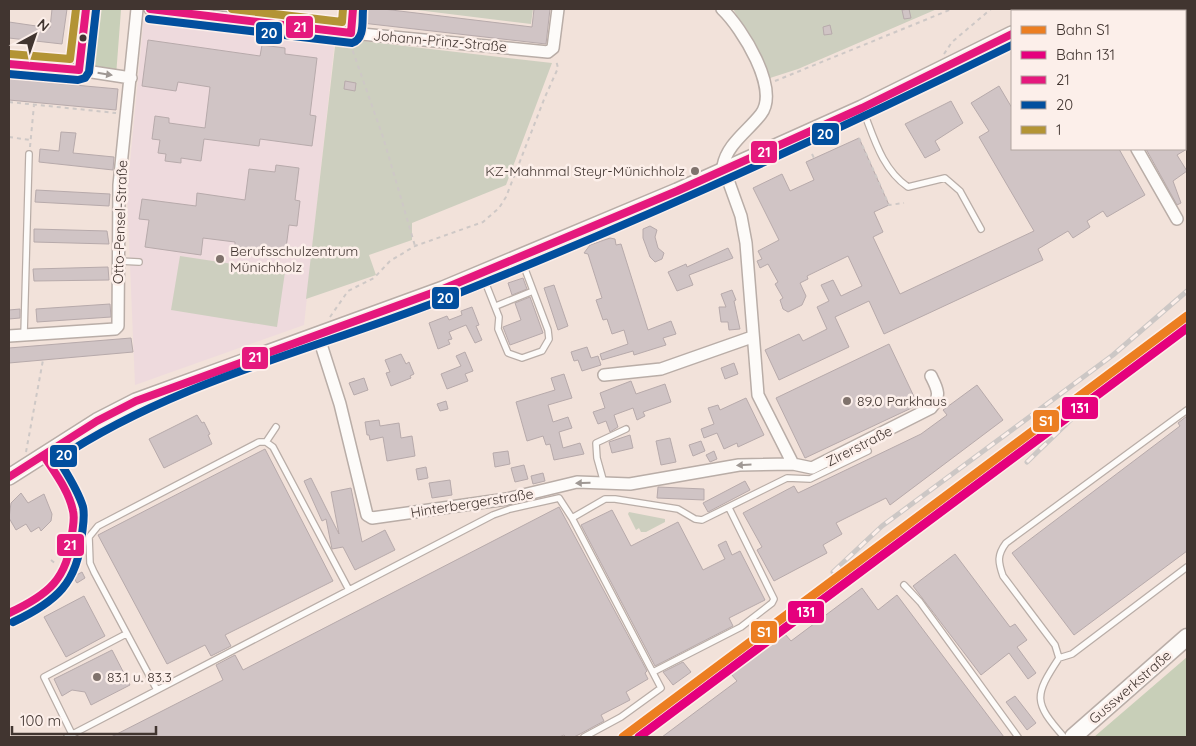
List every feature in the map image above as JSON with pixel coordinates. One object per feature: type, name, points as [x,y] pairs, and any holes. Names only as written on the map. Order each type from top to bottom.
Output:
[{"type":"main road","points":[[9,477],[23,470],[98,421],[136,401],[205,374],[418,298],[482,272],[724,170],[862,108],[1011,34]]},
{"type":"main road","name":"Gusswerkstraße","points":[[1072,737],[1187,637]]},
{"type":"street","points":[[79,70],[86,9]]},
{"type":"street","name":"Otto-Pensel-Straße","points":[[9,336],[117,328],[119,185],[137,9]]},
{"type":"street","name":"Johann-Prinz-Straße","points":[[150,9],[348,32],[552,50]]},
{"type":"street","points":[[348,32],[353,9]]},
{"type":"street","points":[[552,50],[558,9]]},
{"type":"street","points":[[722,9],[731,17],[750,49],[766,86],[767,103],[761,113],[728,152],[724,160],[724,170],[741,216],[746,243],[758,395],[793,464]]},
{"type":"street","points":[[9,64],[79,70],[131,78]]},
{"type":"street","points":[[1138,150],[1177,219]]},
{"type":"street","name":"Hinterbergerstraße","points":[[322,333],[367,515],[372,518],[507,499],[577,482],[630,484],[739,465],[793,464]]},
{"type":"street","points":[[604,375],[661,369],[752,337]]},
{"type":"street","name":"Zirerstraße","points":[[793,464],[812,468],[820,465],[922,414],[934,404],[938,394],[931,376]]},
{"type":"lane","points":[[862,108],[881,154],[894,177],[908,187],[946,178],[960,190],[981,229]]},
{"type":"lane","points":[[24,335],[29,154]]},
{"type":"lane","points":[[482,272],[496,306],[499,317],[498,330],[508,353],[522,358],[542,351],[549,339],[548,330],[520,256]]},
{"type":"lane","points":[[118,261],[139,262]]},
{"type":"lane","points":[[496,306],[533,291]]},
{"type":"lane","points":[[1059,658],[1055,645],[1003,576],[998,563],[999,552],[1006,543],[1187,410]]},
{"type":"lane","points":[[266,442],[276,427]]},
{"type":"lane","points":[[604,483],[596,458],[596,443],[626,429]]},
{"type":"lane","points":[[157,690],[90,563],[89,537],[98,526],[181,482],[258,442],[266,442],[273,447],[348,590]]},
{"type":"lane","points":[[572,518],[609,499],[678,509],[700,520],[729,508],[786,478],[810,479],[868,451]]},
{"type":"lane","points":[[9,613],[38,601],[54,586],[65,569],[71,552],[74,512],[64,488],[44,456]]},
{"type":"lane","points":[[126,634],[44,677],[69,736],[502,511],[559,498],[572,518],[662,688],[621,718],[584,737]]},
{"type":"lane","points":[[653,672],[741,627],[772,603],[774,599],[729,508]]},
{"type":"lane","points":[[1064,737],[1050,720],[1039,698],[1042,683],[1059,658],[1072,654],[1187,567]]},
{"type":"lane","points":[[904,585],[920,602],[1018,737]]},
{"type":"path","points":[[766,86],[952,9]]},
{"type":"path","points":[[939,70],[942,57],[952,42],[991,9]]},
{"type":"path","points":[[348,32],[383,137],[415,246]]},
{"type":"path","points":[[322,333],[333,312],[348,291],[374,278],[390,262],[415,246],[482,222],[503,203],[558,68],[552,50]]},
{"type":"path","points":[[9,102],[127,114]]},
{"type":"path","points":[[29,154],[34,105]]},
{"type":"path","points":[[9,137],[30,140]]},
{"type":"path","points":[[859,138],[889,205],[904,203]]},
{"type":"path","points":[[812,154],[814,158]]},
{"type":"path","points":[[23,470],[43,360]]},
{"type":"path","points":[[51,560],[58,566]]},
{"type":"shaded area","name":"Berufsschulzentrum Münichholz","points":[[144,16],[335,39],[304,325],[135,385],[127,194]]},
{"type":"green space","points":[[99,9],[121,10],[116,76],[92,73]]},
{"type":"green space","points":[[409,9],[533,9],[531,24]]},
{"type":"green space","points":[[733,9],[937,9],[798,69],[770,78],[759,52]]},
{"type":"green space","points":[[336,38],[552,63],[506,185],[412,223],[412,240],[369,255],[376,275],[306,299]]},
{"type":"green space","points":[[180,256],[285,272],[277,327],[171,310]]},
{"type":"green space","points":[[629,512],[665,519],[665,522],[646,532],[641,532],[639,528],[636,530],[628,514]]},
{"type":"green space","points":[[1187,657],[1187,737],[1094,737]]},
{"type":"building","points":[[52,9],[67,9],[62,44],[9,38],[9,22],[50,28]]},
{"type":"building","points":[[363,9],[383,9],[532,27],[534,9],[550,9],[546,44],[362,23]]},
{"type":"building","points":[[909,9],[911,18],[904,19],[902,10]]},
{"type":"building","points":[[830,25],[832,34],[824,35],[823,27]]},
{"type":"building","points":[[148,40],[260,56],[262,45],[285,48],[285,54],[317,58],[310,115],[316,116],[312,146],[260,139],[259,146],[204,139],[201,161],[181,158],[181,163],[165,161],[166,154],[158,153],[160,140],[152,139],[155,116],[169,118],[169,123],[205,128],[210,87],[178,82],[176,91],[142,86]]},
{"type":"building","points":[[9,79],[118,89],[116,110],[9,100]]},
{"type":"building","points":[[345,81],[356,83],[355,91],[344,89]]},
{"type":"building","points":[[999,86],[1011,106],[1011,150],[1120,150],[1145,195],[1107,217],[1103,211],[1087,221],[1090,227],[1073,238],[1068,231],[1038,249],[1043,260],[884,334],[869,301],[835,317],[849,347],[779,380],[765,350],[799,334],[803,341],[827,329],[817,307],[829,301],[821,285],[833,280],[841,296],[862,286],[848,256],[807,276],[808,279],[800,283],[806,296],[802,305],[788,312],[783,309],[780,300],[783,298],[775,284],[778,282],[768,264],[760,268],[757,261],[762,259],[758,251],[779,240],[753,188],[782,174],[790,191],[814,180],[806,162],[859,138],[889,205],[874,212],[883,232],[873,237],[900,294],[1034,231],[979,137],[989,131],[971,103]]},
{"type":"building","points":[[951,101],[963,123],[935,141],[940,150],[925,158],[905,124]]},
{"type":"building","points":[[61,132],[76,133],[73,153],[114,157],[113,170],[39,162],[40,149],[59,151]]},
{"type":"building","points":[[1147,150],[1185,150],[1177,155],[1187,171],[1173,181],[1181,203],[1177,205]]},
{"type":"building","points":[[276,165],[299,168],[295,200],[300,201],[297,226],[289,225],[285,256],[235,250],[235,242],[203,238],[201,255],[145,247],[149,220],[139,219],[142,199],[196,206],[197,193],[245,200],[249,169],[275,172]]},
{"type":"building","points":[[36,190],[110,194],[109,206],[35,202]]},
{"type":"building","points":[[650,226],[657,230],[655,237],[658,248],[664,253],[662,259],[655,262],[650,257],[643,238],[643,229]]},
{"type":"building","points":[[34,229],[107,231],[109,244],[34,242]]},
{"type":"building","points":[[610,238],[615,239],[616,245],[621,244],[648,330],[671,321],[676,334],[663,338],[666,345],[634,355],[633,351],[602,360],[600,354],[628,344],[624,330],[612,334],[607,319],[603,320],[596,300],[602,298],[588,254],[584,253],[590,245]]},
{"type":"building","points":[[728,248],[733,258],[689,275],[693,285],[677,291],[668,272],[686,264],[687,267]]},
{"type":"building","points":[[108,267],[109,280],[34,281],[33,269]]},
{"type":"building","points":[[523,278],[527,289],[512,295],[508,283]]},
{"type":"building","points":[[554,285],[568,326],[558,330],[544,288]]},
{"type":"building","points":[[732,290],[736,300],[734,301],[740,329],[729,330],[728,322],[721,322],[719,307],[726,307],[721,294]]},
{"type":"building","points":[[530,297],[543,333],[510,345],[503,327],[521,320],[515,303]]},
{"type":"building","points":[[110,304],[111,317],[37,322],[36,309]]},
{"type":"building","points":[[472,307],[479,325],[476,326],[482,340],[475,343],[466,325],[449,332],[452,339],[448,340],[450,344],[438,349],[429,323],[447,316],[449,320],[462,315],[461,311]]},
{"type":"building","points":[[20,309],[20,318],[9,319],[9,310]]},
{"type":"building","points":[[131,338],[133,352],[9,363],[9,348]]},
{"type":"building","name":"89.0 Parkhaus","points":[[889,344],[918,405],[805,458],[776,398]]},
{"type":"building","points":[[587,347],[591,358],[598,356],[601,365],[582,371],[578,360],[574,361],[571,352]]},
{"type":"building","points":[[465,352],[473,371],[465,374],[468,381],[447,389],[441,374],[461,366],[456,356]]},
{"type":"building","points":[[401,354],[406,364],[409,362],[414,374],[410,376],[411,378],[391,386],[386,373],[390,372],[385,360]]},
{"type":"building","points":[[734,363],[738,374],[725,379],[721,368]]},
{"type":"building","points":[[564,374],[572,398],[548,405],[553,422],[568,417],[572,428],[559,432],[563,448],[580,443],[584,454],[554,460],[550,444],[546,445],[543,436],[527,441],[516,402],[555,390],[551,378]]},
{"type":"building","points":[[364,378],[368,390],[354,395],[349,383]]},
{"type":"building","points":[[631,381],[636,394],[665,384],[671,402],[643,412],[645,416],[637,420],[633,408],[614,415],[618,427],[610,432],[606,421],[598,424],[593,412],[605,408],[600,393]]},
{"type":"building","points":[[977,385],[1003,420],[890,505],[886,498],[836,523],[842,534],[823,545],[827,553],[774,581],[757,550],[762,547],[743,513],[794,486],[798,493],[921,434],[947,415],[943,410]]},
{"type":"building","points":[[746,398],[764,435],[738,447],[737,443],[724,449],[717,433],[704,438],[701,429],[714,424],[708,408],[718,405],[720,410]]},
{"type":"building","points":[[446,401],[448,409],[440,411],[437,404]]},
{"type":"building","points":[[197,415],[202,423],[204,422],[210,434],[208,435],[212,444],[164,468],[149,439]]},
{"type":"building","points":[[1187,416],[1187,551],[1074,635],[1012,553],[1180,426],[1178,423]]},
{"type":"building","points":[[379,420],[380,426],[399,423],[401,438],[412,436],[415,456],[387,461],[383,437],[370,440],[369,435],[367,435],[365,422]]},
{"type":"building","points":[[630,435],[633,448],[612,453],[609,442]]},
{"type":"building","points":[[670,438],[676,462],[661,465],[656,441]]},
{"type":"building","points":[[701,441],[705,451],[693,456],[689,445]]},
{"type":"building","points":[[265,449],[333,581],[225,635],[231,646],[211,656],[205,645],[167,664],[98,535]]},
{"type":"building","points":[[508,451],[510,464],[495,467],[493,453]]},
{"type":"building","points":[[714,451],[717,459],[710,462],[706,455]]},
{"type":"building","points":[[524,465],[528,479],[515,482],[511,468]]},
{"type":"building","points":[[426,467],[428,478],[418,480],[416,469]]},
{"type":"building","points":[[543,473],[545,481],[533,484],[531,476]]},
{"type":"building","points":[[311,478],[339,534],[331,492],[351,488],[362,542],[385,530],[395,550],[355,570],[343,547],[332,549],[326,519],[322,521],[304,481]]},
{"type":"building","points":[[450,480],[452,495],[432,498],[429,483]]},
{"type":"building","points":[[745,481],[750,490],[708,512],[703,503]]},
{"type":"building","points":[[658,487],[704,489],[704,500],[657,498]]},
{"type":"building","points":[[21,493],[28,503],[44,494],[52,514],[51,521],[41,531],[39,527],[31,532],[26,524],[16,530],[9,518],[11,503]]},
{"type":"building","points":[[559,507],[647,671],[645,673],[648,679],[626,692],[630,700],[601,715],[604,721],[580,734],[574,737],[566,737],[564,735],[559,737],[111,737],[223,680],[216,665],[235,655],[243,670]]},
{"type":"building","points":[[612,510],[631,546],[678,522],[703,570],[725,559],[718,545],[726,541],[732,555],[740,551],[765,600],[729,618],[733,626],[655,666],[581,525]]},
{"type":"building","points":[[955,554],[1010,627],[1015,624],[1027,640],[1017,647],[1036,673],[1028,679],[1009,653],[981,675],[913,586]]},
{"type":"building","points":[[82,572],[85,578],[77,583],[73,577]]},
{"type":"building","points":[[862,588],[878,610],[897,595],[1004,737],[662,737],[737,681],[731,674],[785,634],[791,641]]},
{"type":"building","points":[[84,596],[105,636],[66,657],[44,617]]},
{"type":"building","points":[[112,650],[130,685],[91,705],[85,692],[72,690],[62,696],[54,679]]},
{"type":"building","points":[[683,662],[691,672],[673,685],[663,672]]},
{"type":"building","points":[[1015,696],[1036,723],[1027,730],[1006,702]]},
{"type":"railway","points":[[833,572],[882,526],[1113,355],[1187,291]]},
{"type":"railway","points":[[1180,321],[1187,317]]},
{"type":"railway","points":[[1027,462],[1147,346]]},
{"type":"rail line","name":"S1","points":[[623,737],[1187,316]]},
{"type":"rail line","name":"131","points":[[639,737],[1187,328]]},
{"type":"transit line","name":"1","points":[[10,54],[70,59],[76,9]]},
{"type":"transit line","name":"21","points":[[9,64],[79,70],[86,9]]},
{"type":"transit line","name":"21","points":[[150,9],[351,33],[353,9]]},
{"type":"transit line","name":"1","points":[[232,9],[342,22],[343,9]]},
{"type":"transit line","name":"20","points":[[9,74],[78,80],[85,78],[89,72],[96,10]]},
{"type":"transit line","name":"20","points":[[149,19],[352,43],[361,34],[363,10]]},
{"type":"transit line","name":"21","points":[[9,477],[97,421],[136,401],[443,289],[677,191],[862,108],[1011,34]]},
{"type":"transit line","name":"20","points":[[13,622],[41,607],[53,598],[70,578],[76,566],[80,551],[84,510],[75,488],[58,459],[102,432],[195,388],[391,319],[512,272],[728,179],[1011,45]]},
{"type":"transit line","name":"21","points":[[9,613],[35,599],[54,584],[61,574],[70,550],[74,514],[61,482],[44,456]]},
{"type":"place","name":"KZ-Mahnmal Steyr-Münichholz","points":[[695,171]]},
{"type":"place","name":"Berufsschulzentrum Münichholz","points":[[220,259]]},
{"type":"place","name":"89.0 Parkhaus","points":[[847,401]]},
{"type":"place","name":"83.1 u. 83.3","points":[[97,677]]}]
